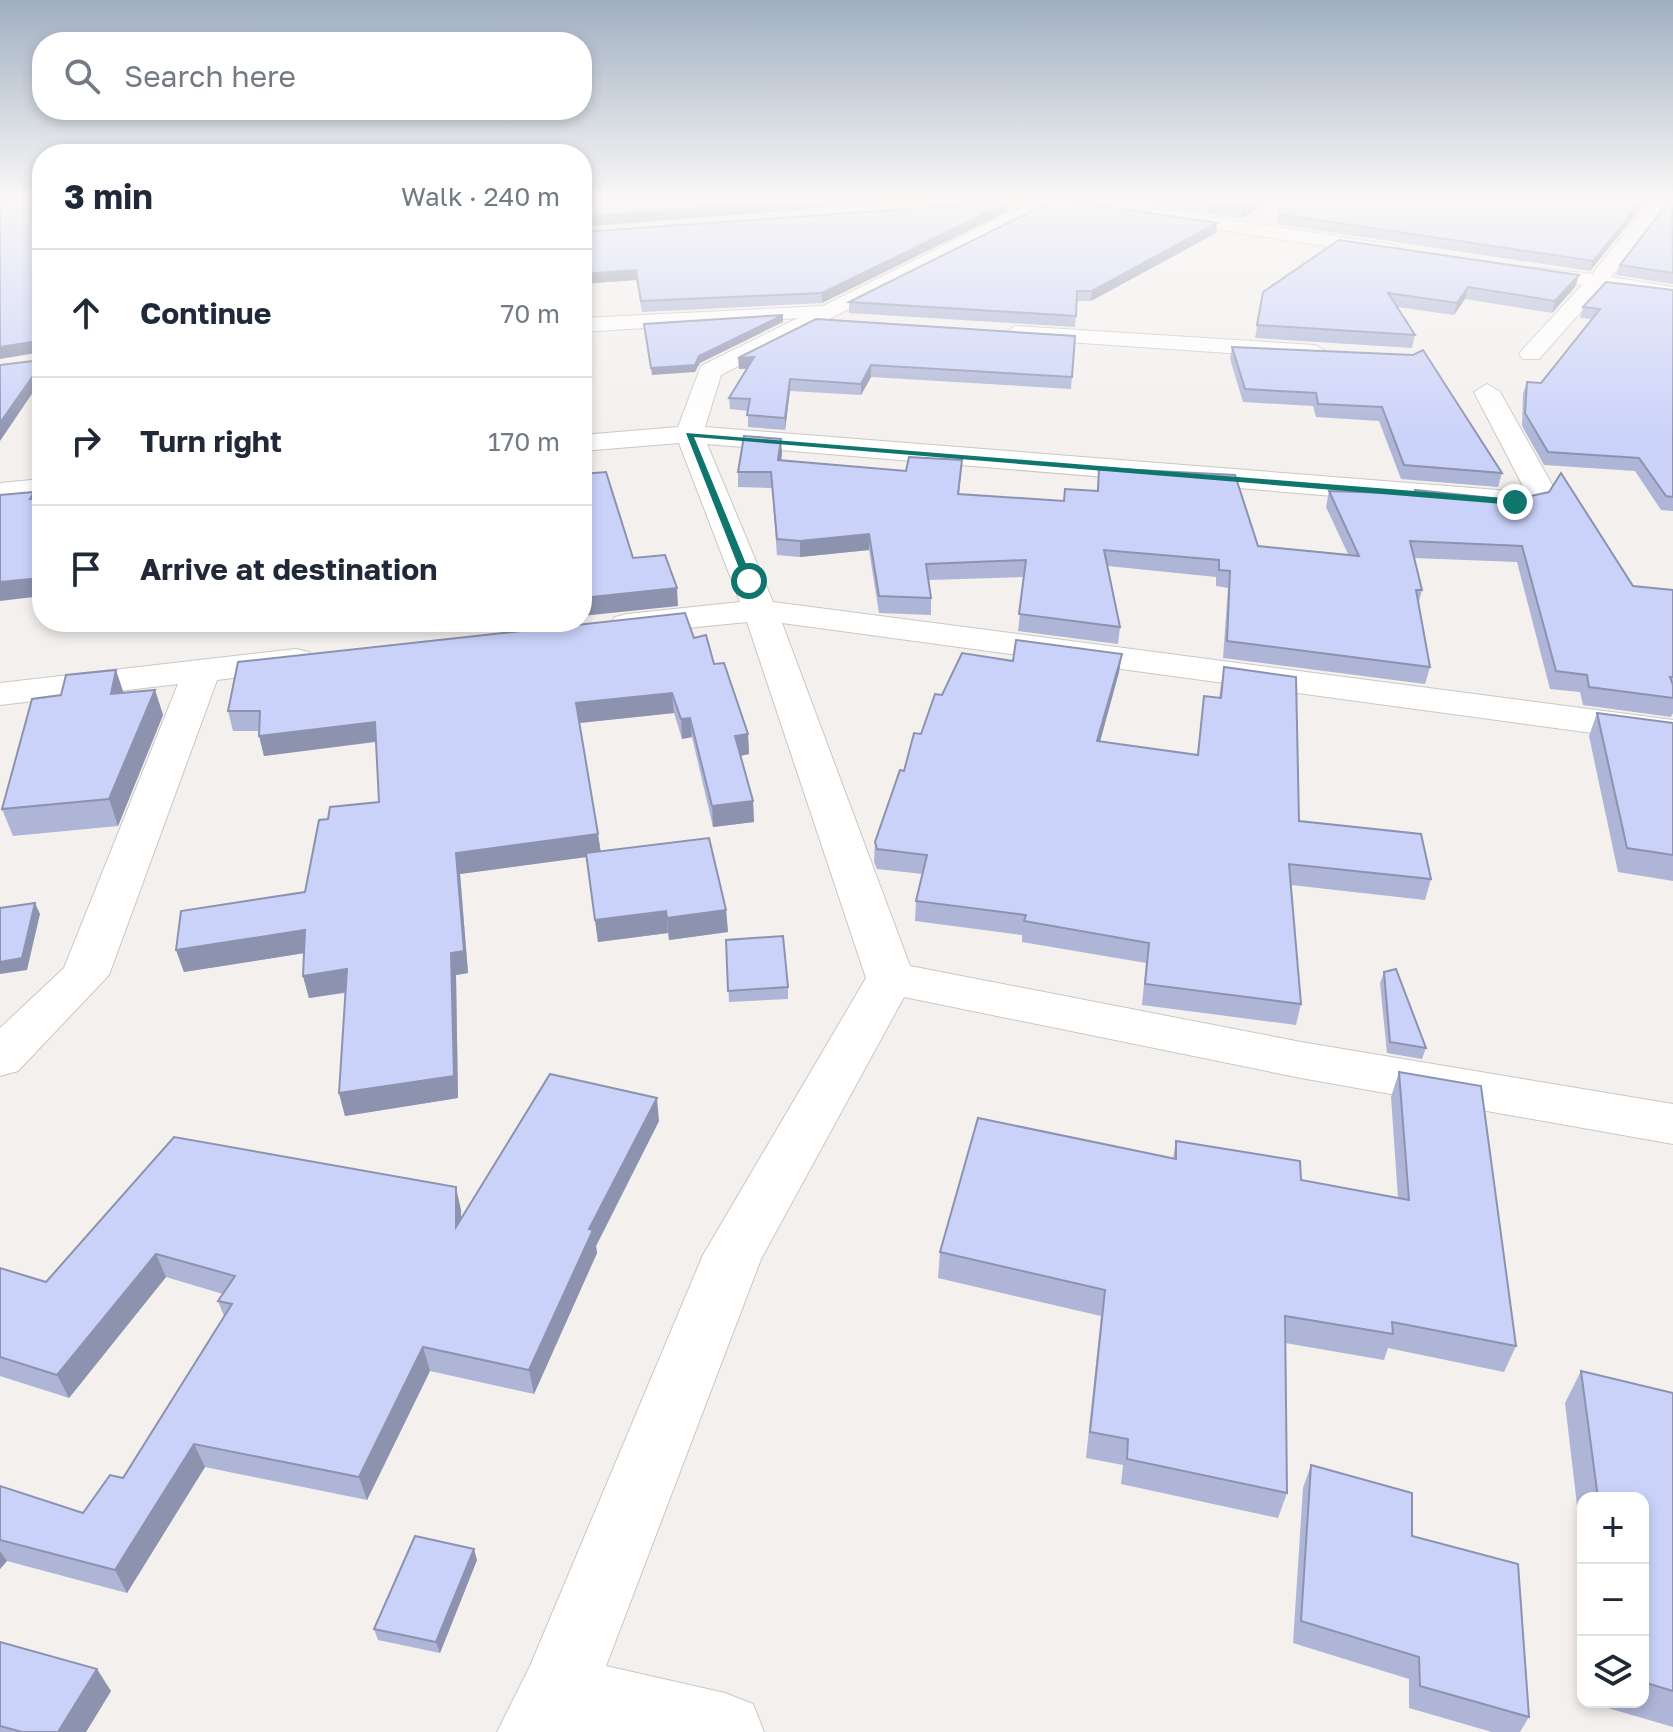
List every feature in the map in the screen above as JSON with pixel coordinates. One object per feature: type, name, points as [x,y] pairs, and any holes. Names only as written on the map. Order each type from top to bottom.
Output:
[{"type":"street","points":[[725,1732],[546,1712],[733,1255],[890,978],[760,610],[689,434],[710,371],[833,317],[908,278]]},
{"type":"street","points":[[1576,278],[1673,293]]},
{"type":"street","points":[[1531,354],[1600,278]]},
{"type":"street","points":[[592,325],[833,317]]},
{"type":"street","points":[[1000,332],[1331,353]]},
{"type":"street","points":[[592,442],[689,434],[1515,502],[1534,498],[1539,488],[1487,392]]},
{"type":"street","points":[[0,492],[32,489]]},
{"type":"street","points":[[592,628],[760,610],[1673,732]]},
{"type":"street","points":[[0,694],[326,657]]},
{"type":"street","points":[[0,1058],[85,975],[202,670]]},
{"type":"street","points":[[890,978],[1301,1060],[1673,1124]]},
{"type":"building","points":[[0,278],[32,278],[32,342],[0,347]]},
{"type":"building","points":[[637,278],[853,278],[822,293],[641,301]]},
{"type":"building","points":[[898,278],[1116,278],[1092,291],[1077,291],[1076,316],[849,302]]},
{"type":"building","points":[[1284,278],[1576,278],[1555,301],[1468,287],[1457,303],[1388,293],[1415,335],[1257,325],[1263,292]]},
{"type":"building","points":[[1606,282],[1673,290],[1673,497],[1666,496],[1639,458],[1548,452],[1525,413],[1527,382],[1541,383],[1600,309],[1583,307]]},
{"type":"building","points":[[783,315],[699,356],[695,365],[651,368],[644,324]]},
{"type":"building","points":[[816,319],[1075,336],[1072,377],[871,365],[861,384],[790,379],[785,418],[747,415],[750,399],[729,398],[754,357],[738,358]]},
{"type":"building","points":[[1232,347],[1413,355],[1423,350],[1502,473],[1404,465],[1382,407],[1318,404],[1316,393],[1245,389]]},
{"type":"building","points":[[32,361],[32,377],[0,423],[0,365]]},
{"type":"building","points":[[744,436],[781,439],[778,460],[906,471],[909,457],[962,460],[958,494],[1064,501],[1065,489],[1098,491],[1099,468],[1235,475],[1258,546],[1359,556],[1329,491],[1416,494],[1415,490],[1521,501],[1522,498],[1549,492],[1561,473],[1633,586],[1673,590],[1673,677],[1670,677],[1673,698],[1589,687],[1587,675],[1556,671],[1522,546],[1410,541],[1422,590],[1416,590],[1430,667],[1227,641],[1230,571],[1219,570],[1219,560],[1104,550],[1120,627],[1019,614],[1026,560],[926,564],[931,598],[879,596],[869,534],[800,541],[777,539],[771,472],[738,472]]},
{"type":"building","points":[[606,472],[633,558],[665,555],[677,588],[592,597],[592,473]]},
{"type":"building","points":[[32,492],[32,579],[0,582],[0,495]]},
{"type":"building","points":[[685,613],[694,638],[706,635],[714,664],[724,663],[748,734],[735,736],[753,801],[712,806],[690,718],[681,719],[672,693],[576,703],[598,834],[456,853],[464,951],[451,953],[454,1076],[339,1093],[347,969],[303,976],[305,930],[176,950],[181,911],[305,892],[319,820],[328,819],[330,807],[379,802],[375,722],[259,736],[260,711],[228,711],[238,662],[512,632],[592,632],[592,623]]},
{"type":"building","points":[[1016,640],[1122,654],[1097,741],[1198,755],[1204,696],[1221,698],[1224,667],[1296,677],[1299,821],[1421,834],[1431,879],[1289,864],[1301,1004],[1145,984],[1149,943],[1024,921],[1026,915],[916,901],[927,855],[877,849],[875,842],[900,770],[904,771],[914,733],[921,734],[935,694],[942,695],[962,653],[1013,661]]},
{"type":"building","points":[[116,670],[111,694],[155,690],[109,799],[2,809],[32,699],[61,695],[66,675]]},
{"type":"building","points":[[1597,713],[1673,723],[1673,855],[1627,848]]},
{"type":"building","points":[[709,838],[726,910],[667,918],[666,911],[595,920],[586,853]]},
{"type":"building","points":[[35,903],[22,958],[0,962],[0,908]]},
{"type":"building","points":[[783,936],[788,987],[728,991],[726,940]]},
{"type":"building","points":[[1396,969],[1426,1048],[1390,1042],[1384,972]]},
{"type":"building","points":[[1399,1072],[1481,1086],[1516,1346],[1392,1322],[1393,1334],[1285,1316],[1287,1493],[1127,1459],[1128,1439],[1090,1432],[1105,1290],[940,1252],[978,1118],[1176,1159],[1176,1141],[1300,1161],[1301,1180],[1409,1200]]},
{"type":"building","points":[[550,1074],[657,1098],[589,1229],[593,1230],[529,1370],[423,1347],[359,1477],[194,1444],[115,1570],[0,1540],[0,1486],[83,1513],[110,1475],[123,1478],[232,1304],[218,1301],[235,1276],[156,1254],[57,1375],[0,1357],[0,1268],[46,1282],[174,1137],[456,1187],[456,1227]]},
{"type":"building","points":[[1581,1371],[1673,1393],[1673,1691],[1649,1684],[1649,1492],[1597,1492]]},
{"type":"building","points":[[1311,1465],[1412,1493],[1412,1536],[1518,1564],[1529,1717],[1420,1686],[1419,1657],[1301,1621]]},
{"type":"building","points":[[415,1536],[474,1549],[436,1642],[374,1629]]},
{"type":"building","points":[[0,1642],[97,1669],[58,1732],[22,1732],[0,1726]]},
{"type":"route","points":[[749,581],[689,434],[1515,502]]}]
